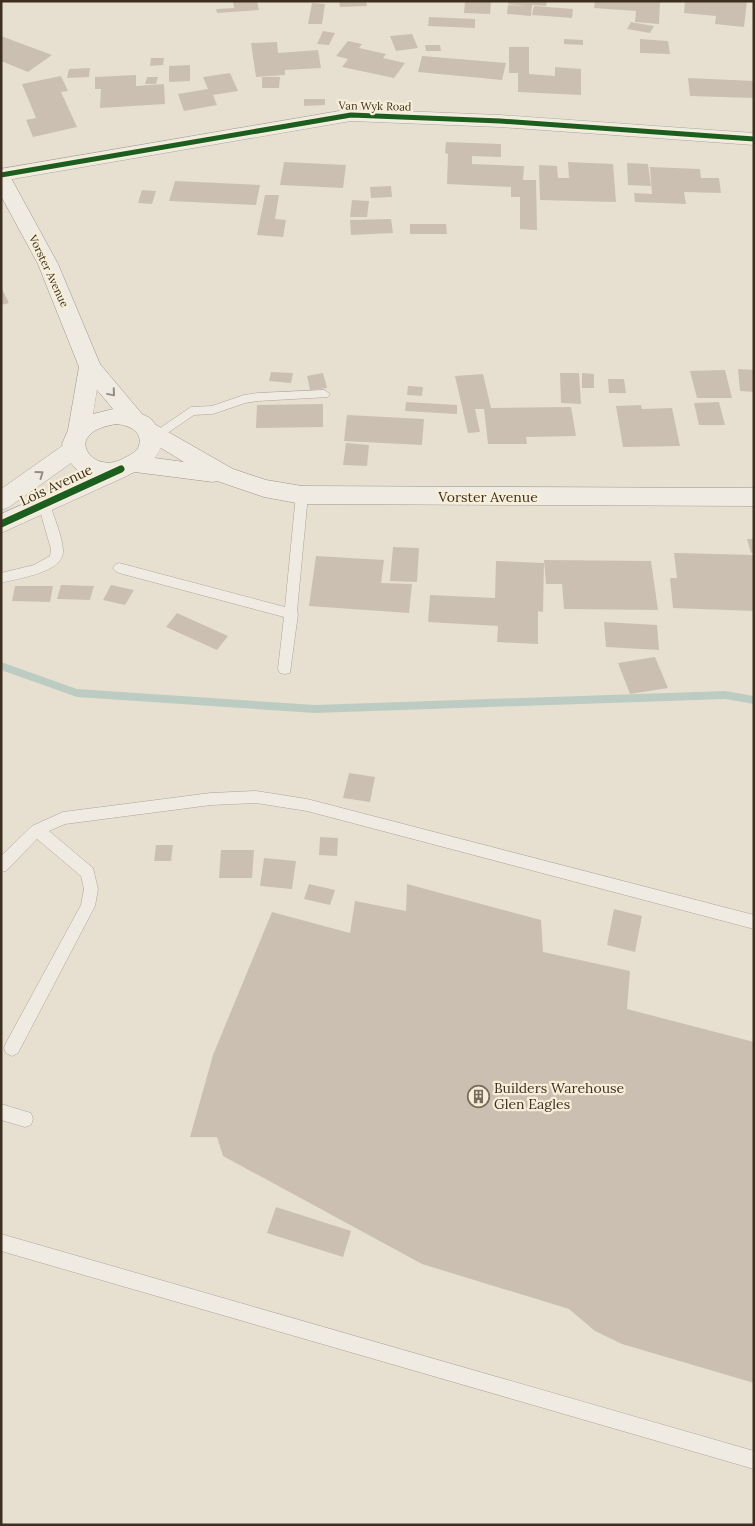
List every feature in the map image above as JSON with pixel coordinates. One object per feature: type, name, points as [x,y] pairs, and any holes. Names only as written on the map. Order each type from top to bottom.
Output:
[{"type":"main road","name":"Van Wyk Road","points":[[1,177],[351,115],[500,121],[706,137],[754,138]]},
{"type":"main road","name":"Vorster Avenue","points":[[1,177],[48,264],[90,367],[146,428]]},
{"type":"main road","points":[[76,440],[90,367]]},
{"type":"main road","name":"Vorster Avenue","points":[[225,475],[128,467],[106,470],[89,467],[81,462],[76,440],[86,425],[105,417],[116,416],[146,428],[225,475],[264,488],[302,495],[754,497]]},
{"type":"main road","points":[[128,467],[148,452],[151,444],[146,428]]},
{"type":"main road","name":"Lois Avenue","points":[[1,501],[76,440]]},
{"type":"main road","name":"Lois Avenue","points":[[1,524],[128,467]]},
{"type":"lane","points":[[146,428],[191,411],[213,410],[244,399],[324,394]]},
{"type":"lane","points":[[285,669],[292,614],[302,495]]},
{"type":"lane","points":[[1,578],[54,560],[57,549],[44,504]]},
{"type":"lane","points":[[119,568],[292,614]]},
{"type":"lane","points":[[1,866],[37,830],[63,818],[211,799],[256,797],[307,805],[754,922]]},
{"type":"lane","points":[[12,1048],[88,906],[92,889],[88,873],[37,830]]},
{"type":"lane","points":[[1,1112],[25,1119]]},
{"type":"lane","points":[[1,1242],[754,1460]]},
{"type":"building","points":[[233,1],[257,1],[259,10],[217,13],[216,9],[234,8]]},
{"type":"building","points":[[339,1],[366,1],[367,6],[340,7]]},
{"type":"building","points":[[465,1],[491,1],[490,14],[464,13]]},
{"type":"building","points":[[508,1],[547,1],[546,6],[532,5],[531,16],[507,14],[508,5],[526,6],[508,4]]},
{"type":"building","points":[[595,1],[660,1],[659,24],[635,22],[636,11],[594,8]]},
{"type":"building","points":[[685,1],[747,1],[744,27],[715,24],[716,16],[684,13]]},
{"type":"building","points":[[312,3],[325,4],[322,24],[308,24]]},
{"type":"building","points":[[534,6],[573,9],[572,18],[532,15]]},
{"type":"building","points":[[429,17],[475,19],[475,28],[428,26]]},
{"type":"building","points":[[631,22],[654,26],[650,33],[627,29]]},
{"type":"building","points":[[323,31],[335,33],[329,45],[317,44]]},
{"type":"building","points":[[412,34],[418,48],[396,51],[390,36]]},
{"type":"building","points":[[1,36],[52,55],[28,72],[1,61]]},
{"type":"building","points":[[564,39],[583,40],[583,45],[564,44]]},
{"type":"building","points":[[640,39],[668,41],[670,54],[640,53]]},
{"type":"building","points":[[348,41],[362,44],[359,48],[386,54],[383,58],[405,63],[394,78],[342,67],[348,59],[336,56]]},
{"type":"building","points":[[277,42],[278,53],[318,50],[321,68],[285,70],[285,75],[256,77],[251,43]]},
{"type":"building","points":[[425,45],[440,45],[441,51],[426,51]]},
{"type":"building","points":[[509,47],[529,47],[529,74],[555,76],[555,67],[581,69],[581,95],[518,92],[518,73],[509,73]]},
{"type":"building","points":[[422,56],[506,63],[502,80],[418,72]]},
{"type":"building","points":[[151,58],[164,58],[163,65],[150,66]]},
{"type":"building","points":[[190,65],[190,81],[169,82],[169,66]]},
{"type":"building","points":[[90,68],[89,77],[67,78],[69,69]]},
{"type":"building","points":[[230,73],[238,91],[213,95],[217,105],[184,111],[178,94],[208,89],[203,77]]},
{"type":"building","points":[[136,75],[136,86],[164,84],[165,104],[100,108],[101,89],[95,89],[95,77]]},
{"type":"building","points":[[61,76],[68,91],[61,92],[77,127],[33,137],[26,120],[36,118],[22,84]]},
{"type":"building","points":[[147,77],[158,77],[156,84],[145,84]]},
{"type":"building","points":[[262,77],[280,77],[279,88],[262,88]]},
{"type":"building","points":[[688,78],[754,81],[754,98],[690,96]]},
{"type":"building","points":[[304,99],[325,99],[325,105],[304,106]]},
{"type":"building","points":[[446,142],[501,144],[501,157],[472,156],[472,164],[524,166],[523,180],[536,180],[537,230],[520,229],[520,197],[511,197],[511,187],[447,184],[448,154],[445,153]]},
{"type":"building","points":[[284,162],[346,165],[343,188],[280,185]]},
{"type":"building","points":[[568,162],[613,164],[616,202],[540,200],[539,165],[557,166],[558,178],[569,178]]},
{"type":"building","points":[[627,163],[648,164],[651,186],[628,185]]},
{"type":"building","points":[[650,167],[700,169],[701,178],[719,178],[721,193],[684,192],[686,204],[635,202],[634,193],[652,194]]},
{"type":"building","points":[[175,181],[260,185],[256,205],[169,201]]},
{"type":"building","points":[[391,186],[392,197],[371,198],[370,187]]},
{"type":"building","points":[[142,190],[156,191],[152,204],[138,203]]},
{"type":"building","points":[[265,195],[279,195],[275,219],[286,220],[283,237],[257,235]]},
{"type":"building","points":[[352,200],[369,201],[367,217],[350,217]]},
{"type":"building","points":[[391,219],[393,233],[351,235],[350,220]]},
{"type":"building","points":[[410,224],[446,224],[447,234],[410,234]]},
{"type":"building","points":[[1,287],[9,303],[1,305]]},
{"type":"building","points":[[738,369],[754,370],[754,392],[740,391]]},
{"type":"building","points":[[725,370],[732,398],[697,398],[690,371]]},
{"type":"building","points":[[271,372],[293,373],[291,383],[269,381]]},
{"type":"building","points":[[323,373],[327,388],[310,390],[307,376]]},
{"type":"building","points":[[560,373],[579,373],[581,404],[561,403]]},
{"type":"building","points":[[582,373],[594,374],[594,388],[582,388]]},
{"type":"building","points":[[483,374],[491,408],[571,407],[576,436],[526,437],[527,444],[488,444],[484,409],[475,409],[480,432],[468,433],[455,376]]},
{"type":"building","points":[[608,379],[624,379],[626,393],[609,393]]},
{"type":"building","points":[[408,386],[423,387],[422,396],[407,395]]},
{"type":"building","points":[[406,402],[457,405],[457,414],[405,411]]},
{"type":"building","points":[[719,402],[725,425],[699,425],[694,403]]},
{"type":"building","points":[[323,404],[323,427],[256,428],[257,405]]},
{"type":"building","points":[[641,405],[642,409],[672,408],[680,446],[623,447],[616,406]]},
{"type":"building","points":[[347,415],[424,419],[422,445],[344,441]]},
{"type":"building","points":[[346,443],[369,445],[367,466],[343,465]]},
{"type":"building","points":[[747,539],[754,539],[754,553],[751,553]]},
{"type":"building","points":[[393,547],[419,548],[417,582],[390,581]]},
{"type":"building","points":[[674,553],[754,555],[754,611],[673,608],[670,578],[677,578]]},
{"type":"building","points":[[316,556],[384,560],[381,583],[412,584],[409,613],[309,606]]},
{"type":"building","points":[[544,560],[651,561],[658,610],[564,609],[562,584],[546,584]]},
{"type":"building","points":[[496,561],[544,563],[543,612],[538,611],[538,644],[497,642],[498,626],[428,622],[430,595],[495,598]]},
{"type":"building","points":[[61,585],[94,586],[90,600],[57,599]]},
{"type":"building","points":[[111,585],[134,590],[125,605],[103,600]]},
{"type":"building","points":[[15,586],[53,586],[50,602],[12,601]]},
{"type":"building","points":[[177,613],[228,636],[217,650],[166,627]]},
{"type":"building","points":[[604,622],[657,625],[659,650],[606,647]]},
{"type":"building","points":[[655,657],[668,688],[630,694],[618,663]]},
{"type":"building","points":[[349,773],[375,777],[370,802],[343,798]]},
{"type":"building","points":[[320,837],[338,838],[337,856],[319,855]]},
{"type":"building","points":[[156,845],[173,845],[171,861],[154,861]]},
{"type":"building","points":[[221,850],[254,850],[252,878],[219,878]]},
{"type":"building","points":[[264,858],[296,861],[292,889],[260,886]]},
{"type":"building","points":[[309,884],[335,890],[330,905],[304,899]]},
{"type":"building","name":"Builders Warehouse Glen Eagles","points":[[407,884],[541,920],[543,952],[630,971],[627,1009],[754,1042],[754,1383],[622,1344],[595,1331],[569,1309],[422,1264],[223,1156],[217,1137],[190,1137],[213,1055],[272,912],[350,933],[355,901],[406,911]]},
{"type":"building","points":[[614,909],[642,916],[635,952],[607,945]]},
{"type":"building","points":[[276,1207],[351,1231],[343,1257],[267,1233]]},
{"type":"waterway","points":[[1,666],[77,693],[315,709],[725,695],[754,700]]},
{"type":"cycle path","points":[[1,175],[351,115],[500,121],[754,139]]},
{"type":"cycle path","points":[[1,524],[121,469]]},
{"type":"place","name":"Builders Warehouse Glen Eagles","points":[[478,1096]]}]
